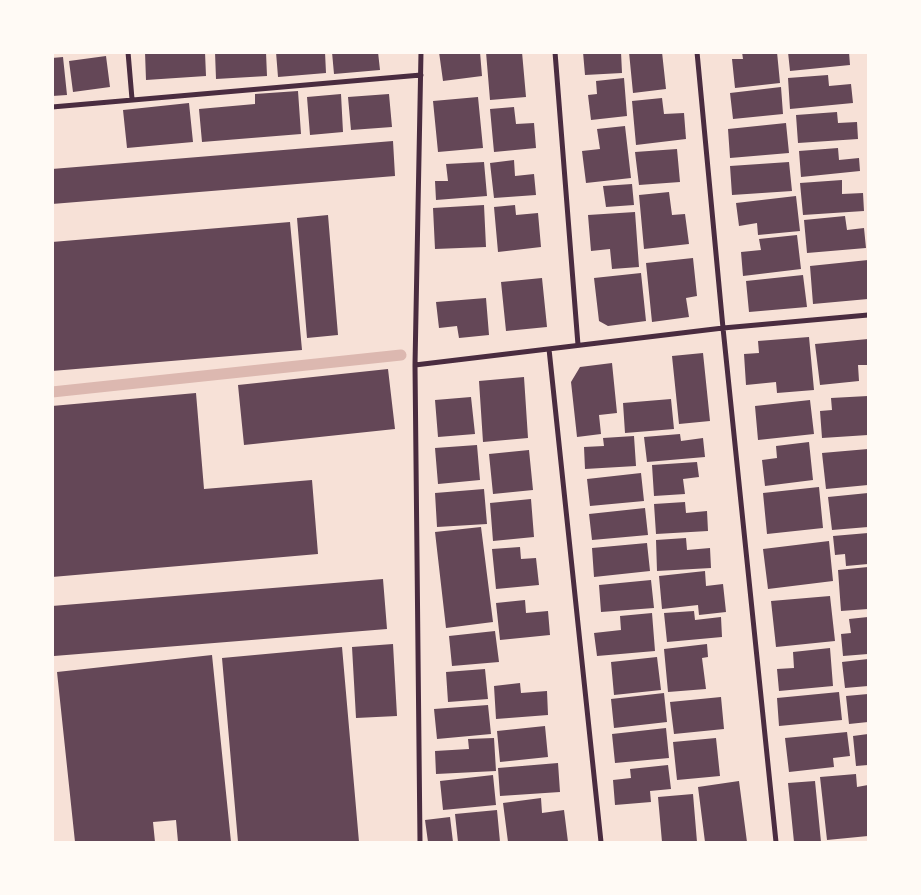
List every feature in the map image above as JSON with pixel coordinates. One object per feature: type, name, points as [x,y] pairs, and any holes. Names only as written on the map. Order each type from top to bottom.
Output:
[{"type":"street","points":[[128,52],[132,99]]},
{"type":"street","points":[[420,842],[415,365],[421,52]]},
{"type":"street","points":[[556,52],[578,345]]},
{"type":"street","points":[[697,52],[723,328],[776,842]]},
{"type":"street","points":[[52,107],[421,75]]},
{"type":"street","points":[[415,365],[723,328],[868,316]]},
{"type":"street","points":[[549,349],[600,842]]},
{"type":"building","points":[[145,52],[205,52],[206,76],[146,80]]},
{"type":"building","points":[[215,52],[266,52],[267,76],[216,79]]},
{"type":"building","points":[[276,52],[325,52],[326,73],[278,77]]},
{"type":"building","points":[[332,52],[378,52],[380,70],[334,74]]},
{"type":"building","points":[[439,52],[480,52],[482,76],[443,81]]},
{"type":"building","points":[[486,52],[522,52],[526,97],[490,100]]},
{"type":"building","points":[[583,52],[621,52],[622,73],[585,75]]},
{"type":"building","points":[[629,52],[662,52],[666,89],[633,93]]},
{"type":"building","points":[[742,52],[777,52],[780,83],[735,88],[732,59],[743,59]]},
{"type":"building","points":[[788,52],[849,52],[850,65],[790,71]]},
{"type":"building","points":[[106,56],[110,87],[73,92],[69,61]]},
{"type":"building","points":[[63,57],[67,95],[52,96],[52,58]]},
{"type":"building","points":[[828,75],[829,86],[851,84],[853,103],[790,109],[788,78]]},
{"type":"building","points":[[624,78],[627,116],[591,120],[588,95],[597,94],[596,81]]},
{"type":"building","points":[[781,87],[783,114],[733,119],[730,93]]},
{"type":"building","points":[[298,91],[301,134],[202,142],[199,109],[255,104],[255,94]]},
{"type":"building","points":[[341,94],[343,132],[310,135],[307,97]]},
{"type":"building","points":[[389,94],[392,127],[351,130],[348,97]]},
{"type":"building","points":[[478,97],[483,148],[438,152],[433,101]]},
{"type":"building","points":[[662,98],[664,114],[684,113],[686,139],[636,145],[632,101]]},
{"type":"building","points":[[189,103],[193,142],[127,148],[123,110]]},
{"type":"building","points":[[514,107],[516,124],[534,123],[536,148],[494,152],[490,109]]},
{"type":"building","points":[[837,112],[838,123],[857,122],[858,139],[798,143],[796,115]]},
{"type":"building","points":[[786,123],[789,153],[730,158],[728,129]]},
{"type":"building","points":[[625,126],[631,178],[586,183],[582,151],[600,149],[597,129]]},
{"type":"building","points":[[393,141],[395,176],[52,204],[52,169]]},
{"type":"building","points":[[838,148],[839,160],[859,158],[860,171],[801,177],[799,151]]},
{"type":"building","points":[[677,149],[680,182],[639,185],[635,152]]},
{"type":"building","points":[[514,160],[515,176],[534,174],[536,195],[494,198],[490,163]]},
{"type":"building","points":[[484,162],[487,196],[436,200],[435,181],[448,181],[446,164]]},
{"type":"building","points":[[789,162],[792,191],[732,195],[730,166]]},
{"type":"building","points":[[842,180],[842,194],[863,193],[864,211],[803,215],[800,183]]},
{"type":"building","points":[[632,184],[634,205],[606,207],[603,186]]},
{"type":"building","points":[[669,192],[672,215],[685,214],[689,244],[644,249],[639,195]]},
{"type":"building","points":[[796,196],[800,231],[758,235],[757,223],[739,226],[736,203]]},
{"type":"building","points":[[484,205],[486,247],[435,249],[433,208]]},
{"type":"building","points":[[515,205],[516,215],[538,213],[541,247],[498,252],[494,207]]},
{"type":"building","points":[[635,212],[639,267],[612,269],[610,249],[591,251],[588,215]]},
{"type":"building","points":[[328,215],[338,335],[307,338],[297,218]]},
{"type":"building","points":[[845,216],[847,230],[864,228],[866,248],[807,253],[804,220]]},
{"type":"building","points":[[290,222],[302,350],[52,371],[52,242]]},
{"type":"building","points":[[797,235],[801,269],[743,276],[741,252],[761,250],[759,239]]},
{"type":"building","points":[[693,258],[697,296],[686,298],[689,317],[652,322],[646,263]]},
{"type":"building","points":[[868,260],[868,299],[813,304],[810,266]]},
{"type":"building","points":[[641,273],[646,321],[608,326],[599,321],[594,278]]},
{"type":"building","points":[[803,275],[807,307],[749,312],[746,281]]},
{"type":"building","points":[[542,278],[547,327],[506,331],[501,282]]},
{"type":"building","points":[[486,298],[489,335],[459,338],[457,326],[439,328],[436,302]]},
{"type":"building","points":[[809,337],[814,390],[777,393],[776,382],[746,385],[744,354],[759,353],[758,341]]},
{"type":"building","points":[[868,339],[868,365],[858,365],[859,381],[820,385],[815,344]]},
{"type":"building","points":[[703,353],[710,421],[679,424],[672,356]]},
{"type":"building","points":[[612,363],[617,413],[599,415],[601,434],[577,437],[571,382],[580,367]]},
{"type":"building","points":[[388,369],[395,429],[244,445],[238,385]]},
{"type":"building","points":[[524,377],[528,438],[483,442],[479,381]]},
{"type":"building","points":[[196,393],[204,489],[312,480],[318,554],[52,577],[52,406]]},
{"type":"building","points":[[868,396],[868,435],[822,438],[820,411],[832,410],[831,398]]},
{"type":"building","points":[[471,397],[475,434],[438,437],[435,400]]},
{"type":"building","points":[[671,399],[674,429],[625,433],[623,403]]},
{"type":"building","points":[[810,400],[814,434],[758,440],[755,406]]},
{"type":"building","points":[[680,434],[681,441],[703,438],[705,457],[647,462],[644,437]]},
{"type":"building","points":[[634,436],[636,466],[585,469],[584,447],[604,446],[603,438]]},
{"type":"building","points":[[809,442],[813,480],[765,486],[762,460],[777,458],[776,446]]},
{"type":"building","points":[[477,445],[480,480],[438,484],[435,448]]},
{"type":"building","points":[[868,449],[868,485],[826,489],[822,453]]},
{"type":"building","points":[[529,450],[533,490],[493,494],[489,454]]},
{"type":"building","points":[[697,462],[699,477],[683,479],[685,494],[654,496],[652,465]]},
{"type":"building","points":[[641,473],[644,501],[590,506],[587,479]]},
{"type":"building","points":[[819,487],[823,528],[767,534],[763,493]]},
{"type":"building","points":[[484,489],[487,524],[437,527],[435,493]]},
{"type":"building","points":[[868,493],[868,527],[832,530],[828,497]]},
{"type":"building","points":[[531,499],[534,537],[493,541],[490,503]]},
{"type":"building","points":[[685,502],[686,513],[707,511],[708,531],[656,534],[654,504]]},
{"type":"building","points":[[645,508],[648,535],[592,540],[589,514]]},
{"type":"building","points":[[481,527],[493,622],[446,628],[435,532]]},
{"type":"building","points":[[868,533],[868,564],[846,566],[845,554],[835,555],[833,536]]},
{"type":"building","points":[[686,538],[687,550],[710,548],[711,568],[657,571],[656,540]]},
{"type":"building","points":[[829,541],[833,581],[768,589],[763,549]]},
{"type":"building","points":[[647,543],[650,571],[594,577],[592,548]]},
{"type":"building","points":[[520,547],[521,559],[536,558],[539,585],[496,589],[492,549]]},
{"type":"building","points":[[868,567],[868,609],[841,611],[838,570]]},
{"type":"building","points":[[705,571],[706,586],[723,584],[726,612],[699,615],[698,605],[662,609],[659,576]]},
{"type":"building","points":[[383,579],[387,629],[54,656],[52,606]]},
{"type":"building","points":[[651,580],[654,608],[601,612],[599,585]]},
{"type":"building","points":[[830,596],[835,641],[776,647],[771,601]]},
{"type":"building","points":[[525,600],[526,613],[548,611],[550,635],[500,640],[496,603]]},
{"type":"building","points":[[694,611],[695,620],[721,617],[722,637],[667,642],[664,613]]},
{"type":"building","points":[[652,613],[655,651],[597,656],[594,633],[621,630],[620,616]]},
{"type":"building","points":[[868,617],[868,654],[843,656],[841,634],[851,633],[849,619]]},
{"type":"building","points":[[495,631],[499,662],[452,666],[449,636]]},
{"type":"building","points":[[393,644],[397,716],[356,718],[352,647]]},
{"type":"building","points":[[707,644],[708,657],[702,658],[706,689],[668,692],[664,649]]},
{"type":"building","points":[[342,647],[359,842],[238,842],[222,658]]},
{"type":"building","points":[[830,648],[833,686],[779,691],[777,669],[794,668],[793,652]]},
{"type":"building","points":[[212,655],[231,842],[178,842],[176,820],[153,822],[155,842],[75,842],[57,672]]},
{"type":"building","points":[[657,657],[661,690],[614,695],[611,662]]},
{"type":"building","points":[[868,659],[868,686],[845,688],[842,662]]},
{"type":"building","points":[[485,669],[488,699],[448,702],[446,672]]},
{"type":"building","points":[[520,683],[521,693],[547,691],[548,715],[496,719],[494,686]]},
{"type":"building","points":[[839,692],[842,720],[779,726],[777,698]]},
{"type":"building","points":[[664,693],[667,722],[614,728],[611,699]]},
{"type":"building","points":[[868,694],[868,722],[849,724],[846,696]]},
{"type":"building","points":[[721,697],[724,729],[674,734],[670,702]]},
{"type":"building","points":[[488,705],[491,734],[437,739],[434,709]]},
{"type":"building","points":[[545,726],[548,757],[500,762],[497,731]]},
{"type":"building","points":[[666,728],[669,758],[615,763],[612,734]]},
{"type":"building","points":[[847,732],[850,756],[833,758],[834,767],[789,772],[785,738]]},
{"type":"building","points":[[868,734],[868,765],[856,766],[853,736]]},
{"type":"building","points":[[494,738],[496,771],[436,774],[435,751],[469,749],[468,739]]},
{"type":"building","points":[[716,738],[720,776],[677,780],[673,742]]},
{"type":"building","points":[[558,763],[560,792],[500,796],[498,768]]},
{"type":"building","points":[[668,765],[671,789],[650,791],[651,802],[615,805],[613,780],[631,778],[630,769]]},
{"type":"building","points":[[856,774],[857,787],[868,785],[868,836],[827,840],[820,777]]},
{"type":"building","points":[[493,775],[496,805],[443,810],[440,781]]},
{"type":"building","points":[[739,781],[747,842],[705,842],[698,787]]},
{"type":"building","points":[[815,781],[821,842],[794,842],[788,783]]},
{"type":"building","points":[[693,794],[697,842],[662,842],[658,797]]},
{"type":"building","points":[[541,798],[542,813],[564,810],[568,842],[508,842],[503,803]]},
{"type":"building","points":[[497,810],[500,842],[458,842],[455,814]]},
{"type":"building","points":[[450,817],[453,842],[428,842],[425,820]]},
{"type":"waterway","points":[[52,392],[401,355]]}]
